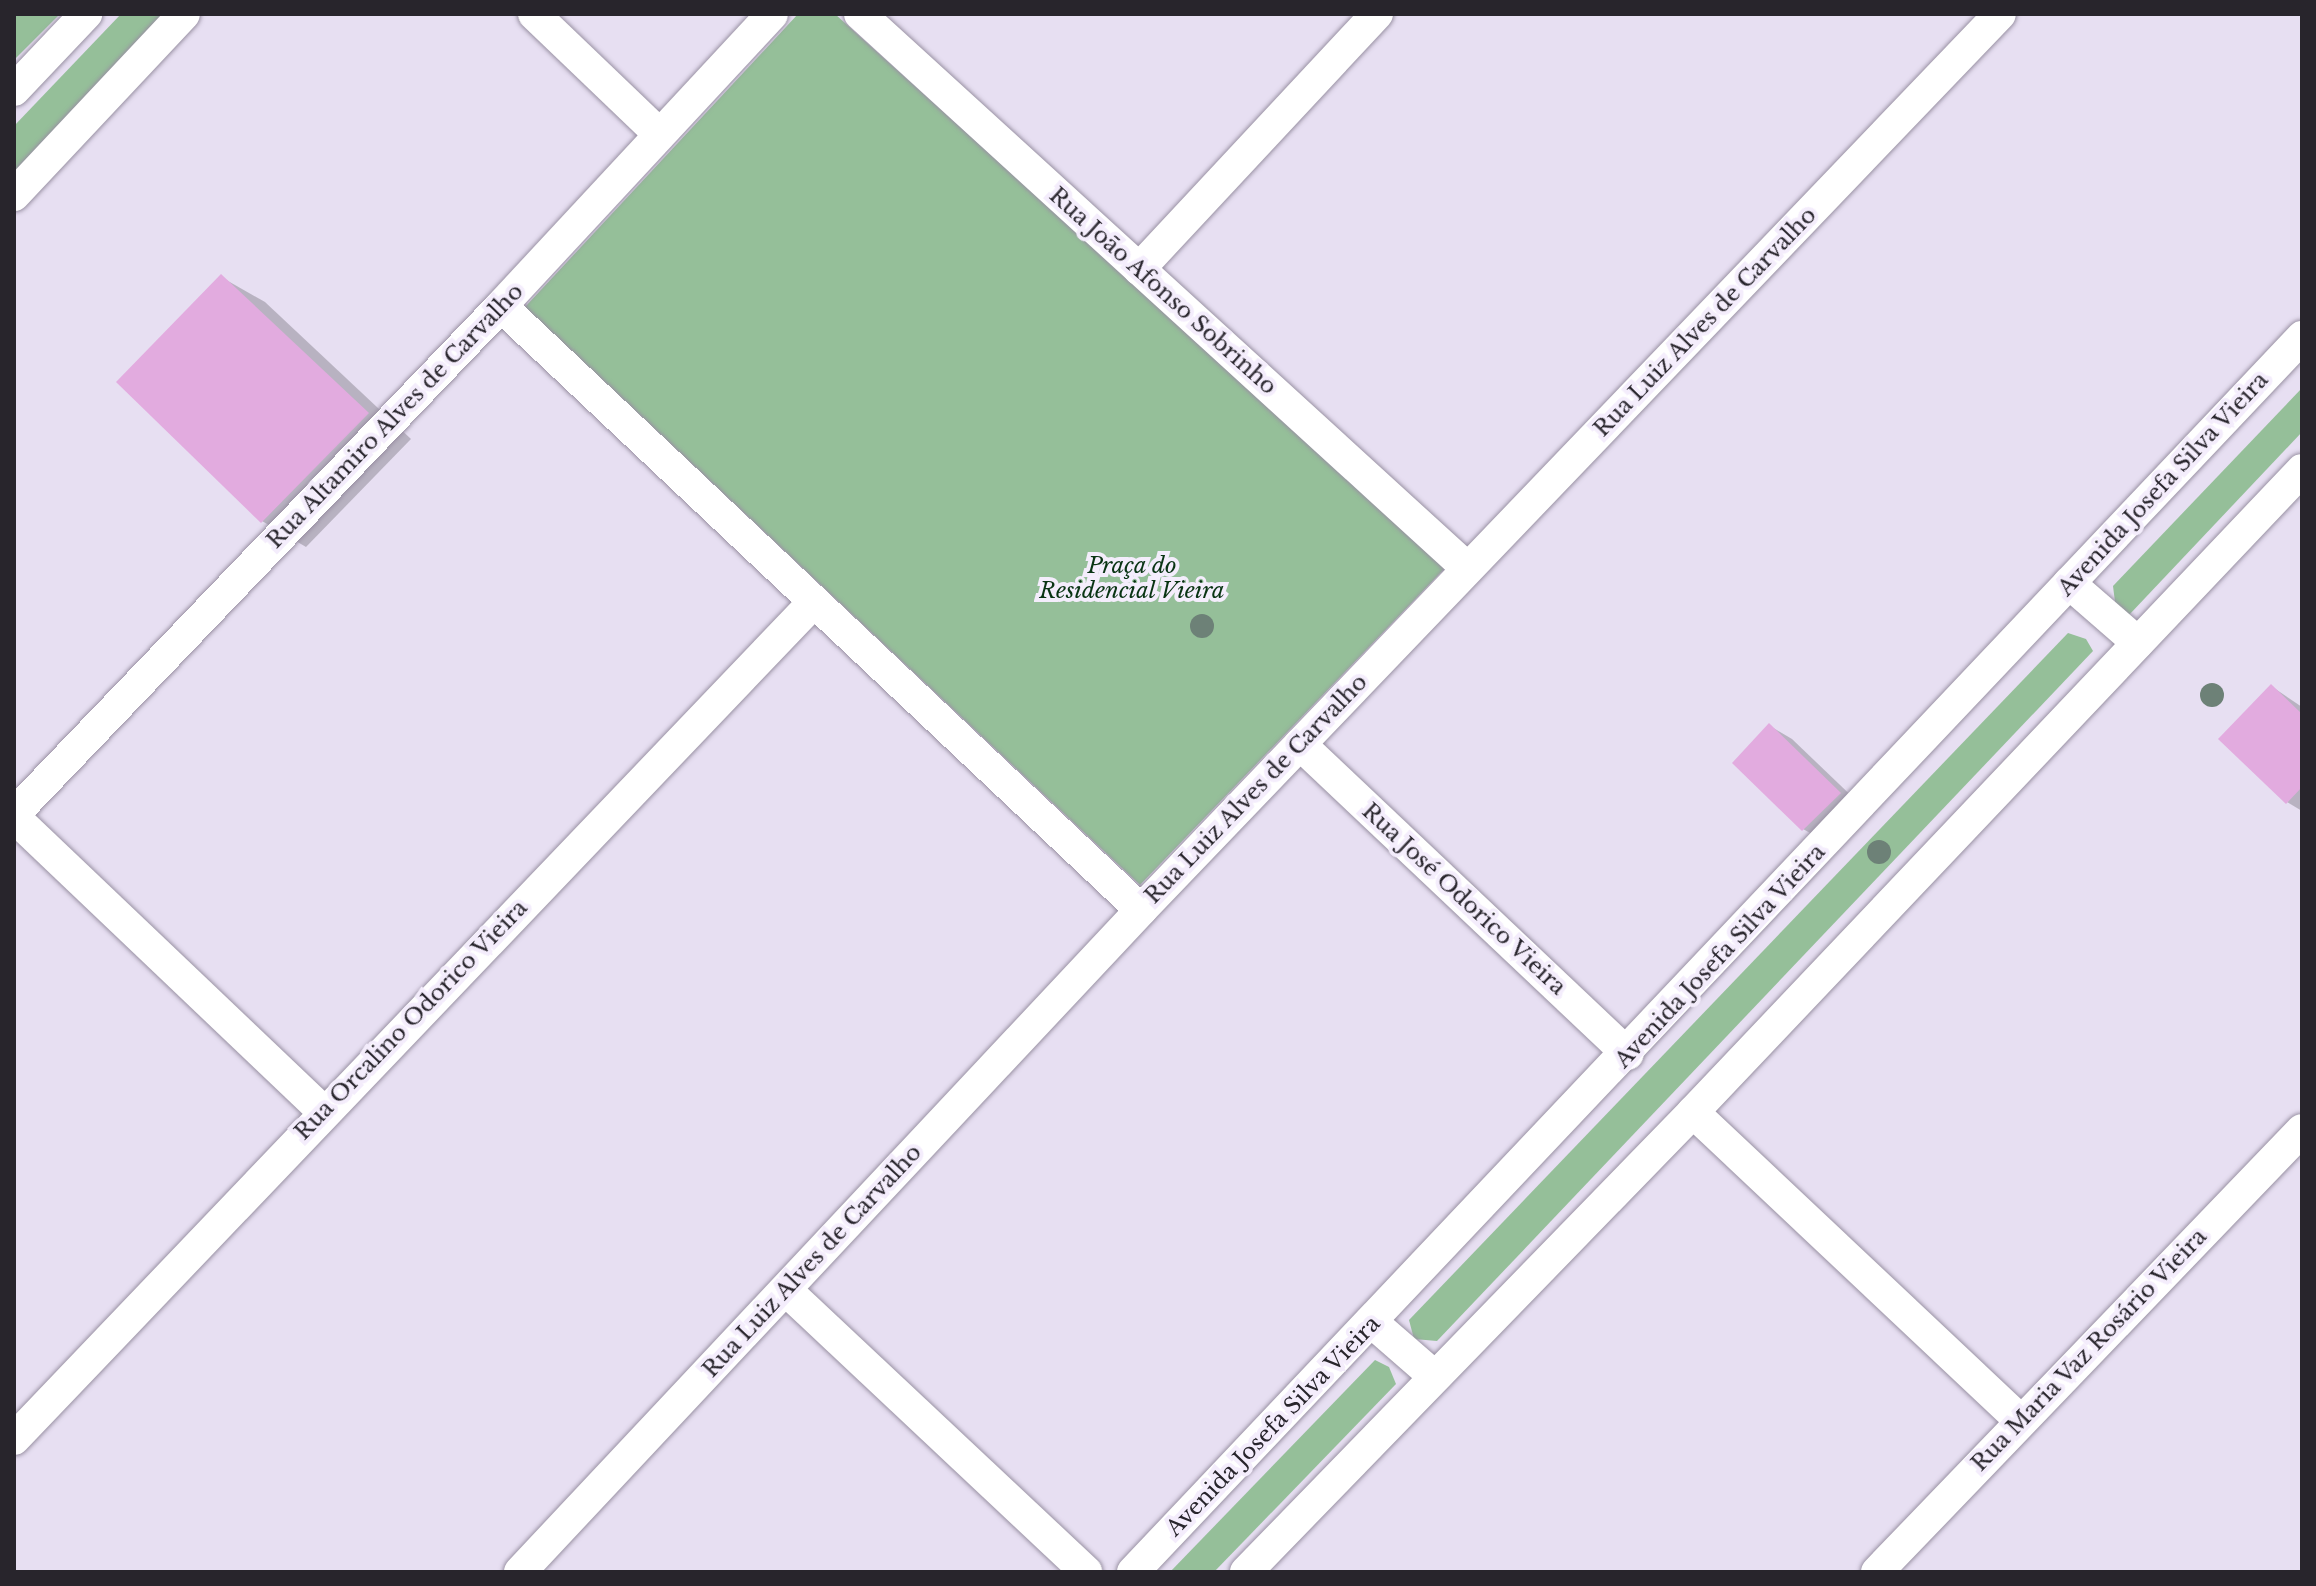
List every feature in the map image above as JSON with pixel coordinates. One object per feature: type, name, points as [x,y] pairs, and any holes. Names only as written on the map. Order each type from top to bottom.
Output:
[{"type":"street","points":[[14,90],[86,14]]},
{"type":"street","points":[[14,195],[184,14]]},
{"type":"street","points":[[534,14],[659,134]]},
{"type":"street","name":"Rua Altamiro Alves de Carvalho","points":[[14,815],[501,306],[772,14]]},
{"type":"street","name":"Rua João Afonso Sobrinho","points":[[860,14],[1467,568]]},
{"type":"street","points":[[1139,269],[1377,14]]},
{"type":"street","name":"Rua Luiz Alves de Carvalho","points":[[520,1572],[1141,910],[2000,14]]},
{"type":"street","points":[[501,306],[812,604],[1141,910]]},
{"type":"street","name":"Avenida Josefa Silva Vieira","points":[[1133,1572],[1628,1054],[2302,337]]},
{"type":"street","points":[[1246,1572],[1693,1112],[2302,470]]},
{"type":"street","points":[[2069,583],[2138,643]]},
{"type":"street","name":"Rua Orcalino Odorico Vieira","points":[[14,1439],[323,1111],[812,604]]},
{"type":"street","name":"Rua José Odorico Vieira","points":[[1300,744],[1628,1054]]},
{"type":"street","points":[[14,815],[323,1111]]},
{"type":"street","points":[[1693,1112],[2020,1420]]},
{"type":"street","name":"Rua Maria Vaz Rosário Vieira","points":[[1877,1572],[2302,1130]]},
{"type":"street","points":[[786,1290],[1086,1572]]},
{"type":"street","points":[[1373,1323],[1434,1376]]},
{"type":"green space","points":[[14,14],[60,14],[14,60]]},
{"type":"green space","points":[[121,14],[169,14],[14,178],[14,126]]},
{"type":"green space","name":"Praça do Residencial Vieira","points":[[798,14],[835,14],[1447,566],[1140,885],[525,307]]},
{"type":"green space","points":[[2302,388],[2302,432],[2129,615],[2115,602],[2113,586]]},
{"type":"green space","points":[[2068,633],[2086,639],[2093,651],[1437,1341],[1414,1339],[1409,1320]]},
{"type":"green space","points":[[1375,1360],[1389,1367],[1396,1384],[1214,1572],[1170,1572]]},
{"type":"building","points":[[221,274],[369,413],[261,523],[116,382]]},
{"type":"building","points":[[2271,684],[2302,714],[2302,787],[2286,804],[2218,739]]},
{"type":"building","points":[[1769,723],[1841,793],[1802,831],[1732,763]]}]
